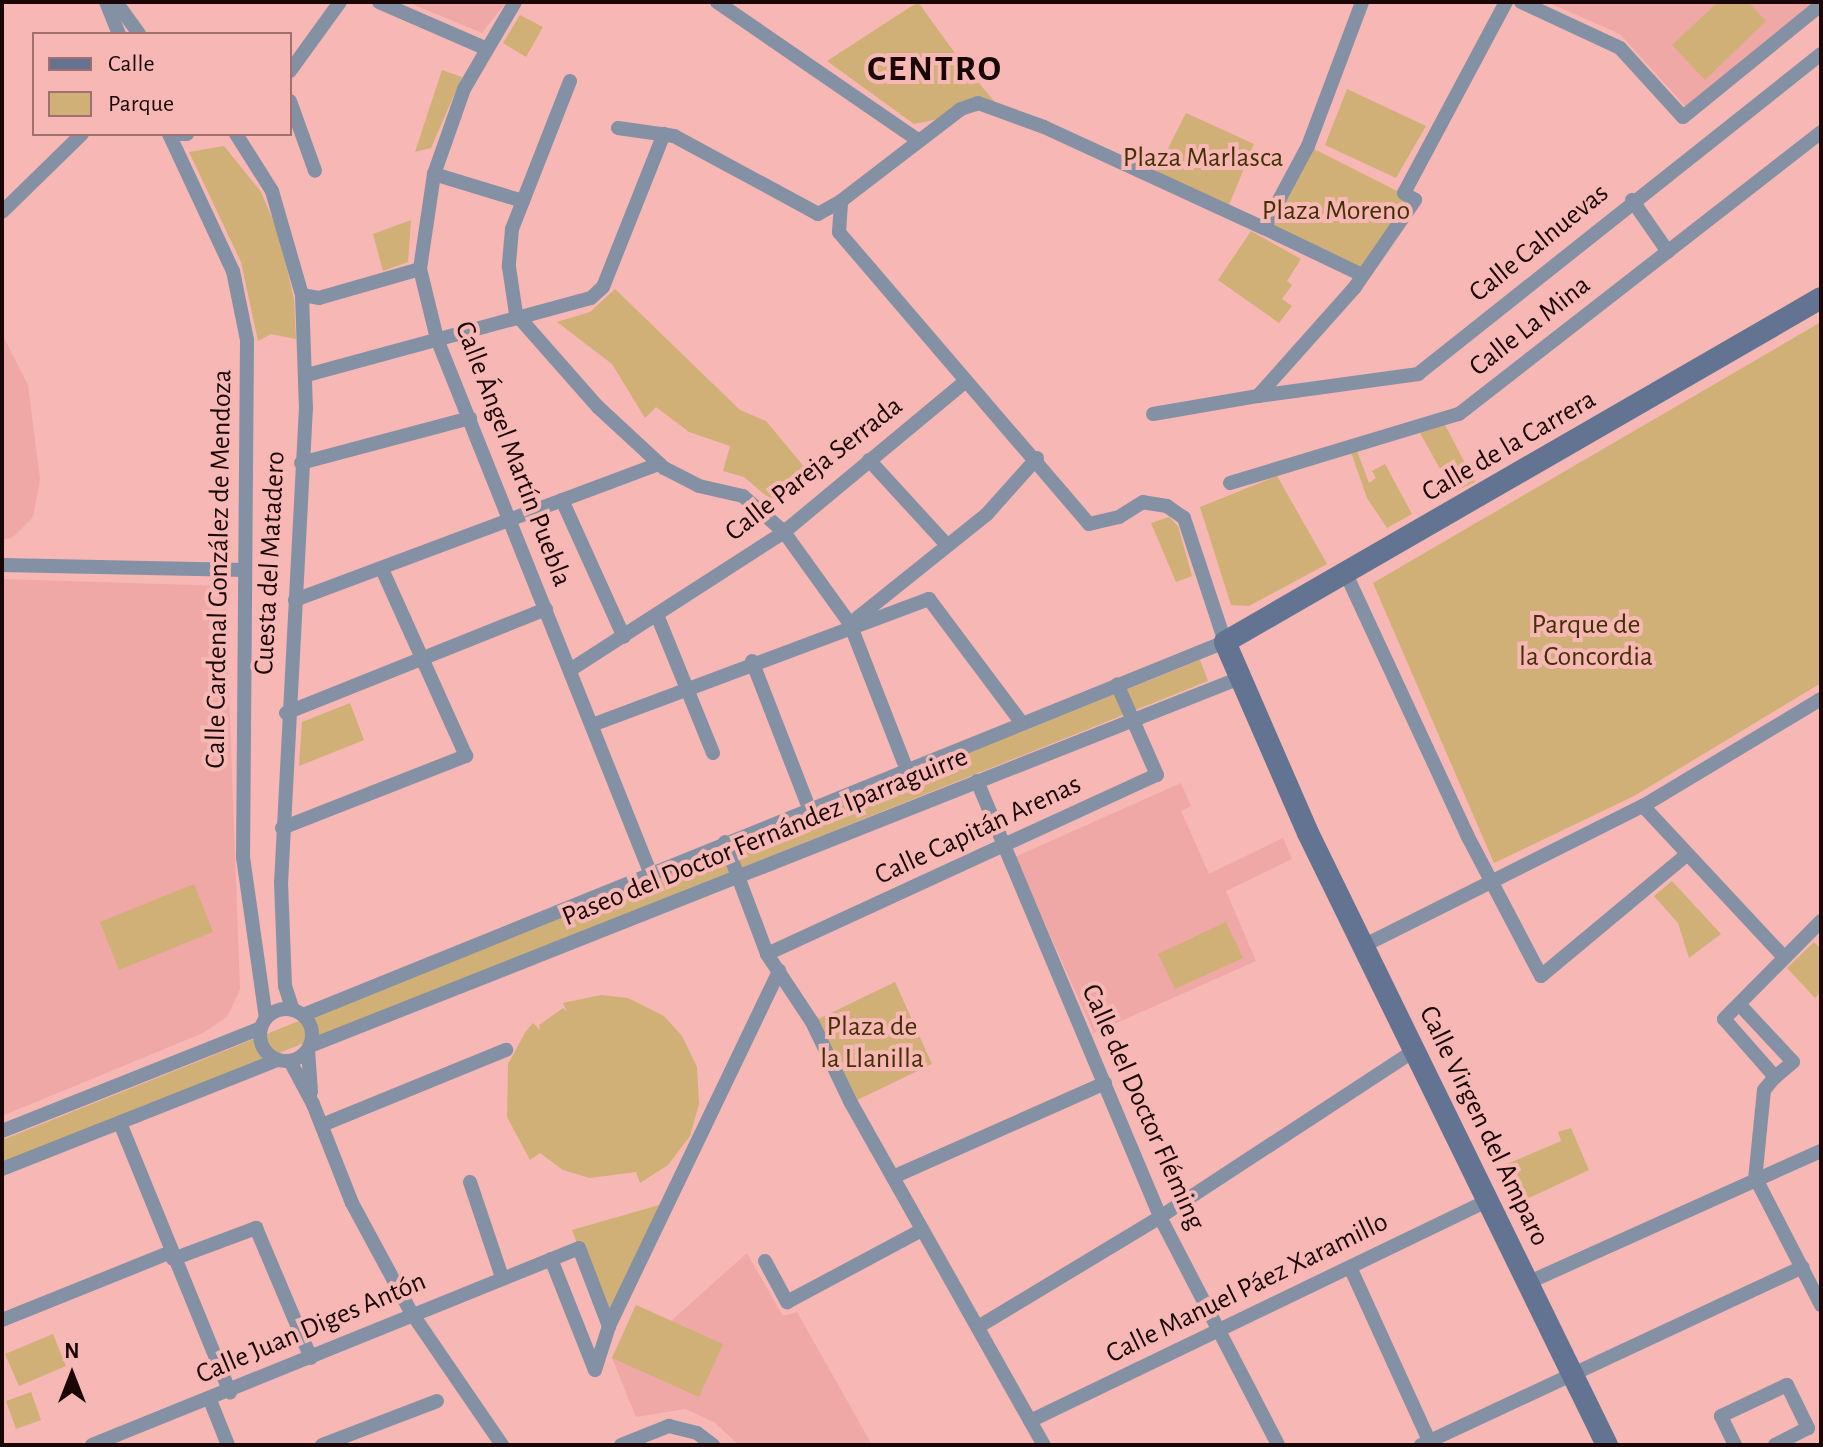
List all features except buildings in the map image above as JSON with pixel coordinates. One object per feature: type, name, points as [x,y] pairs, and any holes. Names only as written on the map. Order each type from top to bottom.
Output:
[{"type":"street","points":[[106,2],[118,32]]},
{"type":"street","points":[[116,2],[138,32]]},
{"type":"street","points":[[292,68],[340,2]]},
{"type":"street","points":[[379,2],[485,48]]},
{"type":"street","name":"Calle Ángel Martín Puebla","points":[[515,2],[485,48],[464,89],[434,174],[420,269],[437,339],[650,872]]},
{"type":"street","points":[[717,2],[919,141]]},
{"type":"street","points":[[1264,228],[1308,146],[1362,2]]},
{"type":"street","points":[[1258,396],[1355,287],[1360,274],[1415,200],[1404,193],[1506,2]]},
{"type":"street","points":[[1521,2],[1620,48],[1683,117],[1821,5]]},
{"type":"street","name":"Calle Calnuevas","points":[[1153,414],[1418,374],[1632,200],[1821,54]]},
{"type":"street","points":[[570,81],[512,229],[509,267],[520,320],[659,464],[699,486],[743,496],[784,532],[850,624],[906,768]]},
{"type":"street","points":[[618,128],[664,134],[802,209],[818,214],[841,201],[961,109],[978,103],[999,107],[1360,274]]},
{"type":"street","points":[[292,107],[315,171]]},
{"type":"street","name":"Calle La Mina","points":[[1230,483],[1273,465],[1459,414],[1821,132]]},
{"type":"street","points":[[307,375],[520,320],[591,298],[603,287],[664,134]]},
{"type":"street","points":[[2,212],[80,136]]},
{"type":"street","name":"Calle Cardenal González de Mendoza","points":[[172,136],[233,271],[247,340],[243,857],[264,1023]]},
{"type":"street","name":"Cuesta del Matadero","points":[[237,136],[272,191],[302,295],[307,375],[282,828],[285,986],[298,1012]]},
{"type":"street","points":[[434,174],[523,201]]},
{"type":"street","points":[[1632,200],[1668,252]]},
{"type":"street","points":[[841,201],[839,232],[966,381],[1037,458],[1089,524],[1119,517],[1143,502],[1167,506],[1184,518],[1225,642]]},
{"type":"street","points":[[302,295],[319,298],[420,269]]},
{"type":"street","name":"Calle de la Carrera","points":[[1225,642],[1821,298]]},
{"type":"street","name":"Calle Pareja Serrada","points":[[570,670],[784,532],[966,381]]},
{"type":"street","points":[[301,463],[470,418]]},
{"type":"street","points":[[850,624],[987,514],[1037,458]]},
{"type":"street","points":[[869,460],[946,544]]},
{"type":"street","points":[[295,600],[383,571],[659,464]]},
{"type":"street","points":[[562,500],[624,637]]},
{"type":"street","points":[[2,565],[245,570]]},
{"type":"street","points":[[282,828],[466,756],[420,661],[383,571]]},
{"type":"street","points":[[1346,574],[1541,976],[1685,856]]},
{"type":"street","points":[[592,725],[850,624],[929,599],[1021,722]]},
{"type":"street","points":[[286,713],[546,609]]},
{"type":"street","points":[[657,615],[689,687],[713,753]]},
{"type":"street","name":"Calle Virgen del Amparo","points":[[1225,642],[1308,833],[1607,1445]]},
{"type":"street","name":"Paseo del Doctor Fernández Iparraguirre","points":[[298,1012],[1225,642]]},
{"type":"street","points":[[752,661],[809,808]]},
{"type":"street","name":"Paseo del Doctor Fernández Iparraguirre","points":[[309,1048],[1240,678]]},
{"type":"street","points":[[1117,684],[1137,721]]},
{"type":"street","points":[[1363,946],[1643,806],[1821,699]]},
{"type":"street","name":"Calle Capitán Arenas","points":[[767,954],[1157,775],[1137,721]]},
{"type":"street","name":"Calle del Doctor Fléming","points":[[977,781],[1002,848],[1160,1217],[1278,1445]]},
{"type":"street","points":[[1643,806],[1685,856],[1784,957]]},
{"type":"street","points":[[725,842],[767,954],[812,1022],[922,1230],[1044,1445]]},
{"type":"street","points":[[1775,1077],[1724,1019],[1784,957],[1818,929]]},
{"type":"street","points":[[551,1259],[595,1370],[609,1326],[779,971]]},
{"type":"street","points":[[1739,1004],[1793,1062],[1764,1090],[1756,1180],[1821,1305]]},
{"type":"street","points":[[2,1131],[264,1023],[298,1012],[311,1027],[309,1048],[313,1104]]},
{"type":"street","points":[[264,1023],[263,1048],[283,1060],[313,1104],[352,1203],[411,1312],[502,1445]]},
{"type":"street","points":[[2,1169],[309,1048]]},
{"type":"street","points":[[322,1125],[506,1050]]},
{"type":"street","points":[[978,1327],[1160,1217],[1414,1051]]},
{"type":"street","points":[[893,1177],[1105,1083]]},
{"type":"street","points":[[120,1123],[230,1392]]},
{"type":"street","points":[[1527,1283],[1821,1151]]},
{"type":"street","points":[[470,1182],[502,1277]]},
{"type":"street","name":"Calle Manuel Páez Xaramillo","points":[[1030,1421],[1487,1201]]},
{"type":"street","points":[[2,1320],[172,1255],[256,1228],[311,1358]]},
{"type":"street","points":[[765,1261],[787,1302],[922,1230]]},
{"type":"street","name":"Calle Juan Diges Antón","points":[[92,1445],[230,1392],[411,1312],[579,1248],[609,1326]]},
{"type":"street","points":[[1350,1267],[1427,1444],[1802,1267]]},
{"type":"street","points":[[1735,1445],[1721,1416],[1787,1385],[1808,1428],[1775,1445]]},
{"type":"street","points":[[210,1400],[228,1445]]},
{"type":"street","points":[[322,1445],[437,1401]]},
{"type":"street","points":[[621,1445],[669,1426],[697,1433],[713,1445]]},
{"type":"shaded area","points":[[407,2],[506,2],[482,33]]},
{"type":"shaded area","points":[[1547,2],[1815,2],[1686,107],[1620,34]]},
{"type":"shaded area","points":[[2,334],[28,385],[40,479],[33,517],[13,537],[2,540]]},
{"type":"shaded area","points":[[2,579],[225,586],[240,989],[227,1017],[203,1033],[2,1116]]},
{"type":"shaded area","points":[[1181,783],[1191,806],[1181,811],[1209,874],[1283,838],[1292,859],[1226,891],[1256,961],[1094,1033],[1015,857]]},
{"type":"shaded area","points":[[747,1253],[783,1316],[797,1312],[872,1445],[739,1445],[714,1422],[685,1409],[636,1417],[612,1358],[636,1305],[671,1321]]},
{"type":"green space","points":[[918,2],[962,63],[999,107],[914,124],[827,61]]},
{"type":"green space","points":[[1718,2],[1748,2],[1766,21],[1705,80],[1672,45]]},
{"type":"green space","points":[[520,15],[543,27],[526,57],[503,43]]},
{"type":"green space","points":[[442,70],[462,77],[431,148],[415,152]]},
{"type":"green space","points":[[1347,89],[1426,126],[1396,178],[1325,145]]},
{"type":"green space","name":"Plaza Marlasca","points":[[1186,113],[1254,144],[1229,205],[1156,172]]},
{"type":"green space","points":[[224,146],[261,192],[279,234],[294,299],[296,339],[271,334],[258,341],[241,262],[189,152]]},
{"type":"green space","name":"Plaza Moreno","points":[[1308,146],[1415,200],[1360,274],[1264,228]]},
{"type":"green space","points":[[411,220],[408,262],[383,271],[373,234]]},
{"type":"green space","points":[[1251,231],[1301,259],[1287,281],[1292,285],[1282,299],[1292,306],[1279,323],[1218,280]]},
{"type":"green space","points":[[615,289],[740,410],[766,421],[806,469],[799,482],[770,499],[744,477],[723,471],[730,446],[689,432],[656,407],[645,418],[612,364],[557,322],[590,312]]},
{"type":"green space","name":"Parque de la Concordia","points":[[1821,322],[1821,683],[1634,796],[1494,863],[1373,583]]},
{"type":"green space","points":[[1445,425],[1475,482],[1453,492],[1420,433]]},
{"type":"green space","points":[[1357,451],[1369,483],[1376,478],[1372,471],[1385,464],[1412,514],[1387,528],[1367,498],[1351,452]]},
{"type":"green space","points":[[1277,476],[1327,564],[1249,606],[1231,605],[1200,507]]},
{"type":"green space","points":[[1169,517],[1178,526],[1192,576],[1176,582],[1151,523]]},
{"type":"green space","points":[[1200,660],[1208,681],[2,1164],[2,1140]]},
{"type":"green space","points":[[350,703],[364,740],[299,766],[302,722]]},
{"type":"green space","points":[[1672,881],[1721,934],[1689,958],[1678,923],[1654,896]]},
{"type":"green space","points":[[194,884],[213,932],[119,970],[100,922]]},
{"type":"green space","points":[[1226,922],[1243,958],[1175,989],[1158,954]]},
{"type":"green space","points":[[1814,942],[1821,949],[1821,991],[1815,998],[1787,968]]},
{"type":"green space","name":"Plaza de la Llanilla","points":[[895,982],[932,1064],[851,1103],[812,1022]]},
{"type":"green space","points":[[601,995],[628,998],[664,1016],[682,1036],[697,1067],[699,1104],[690,1136],[668,1165],[640,1183],[636,1172],[590,1178],[563,1170],[540,1153],[530,1160],[507,1117],[508,1064],[526,1031],[533,1023],[540,1030],[539,1025],[563,1008],[567,1012],[563,1003]]},
{"type":"green space","points":[[1571,1128],[1589,1170],[1518,1203],[1500,1167],[1561,1141],[1558,1132]]},
{"type":"green space","points":[[666,1203],[609,1326],[572,1230]]},
{"type":"green space","points":[[636,1305],[723,1344],[699,1397],[612,1358]]},
{"type":"green space","points":[[53,1334],[66,1366],[19,1386],[5,1354]]},
{"type":"green space","points":[[31,1392],[41,1420],[16,1429],[6,1401]]},
{"type":"district","name":"CENTRO","points":[[935,70]]}]
